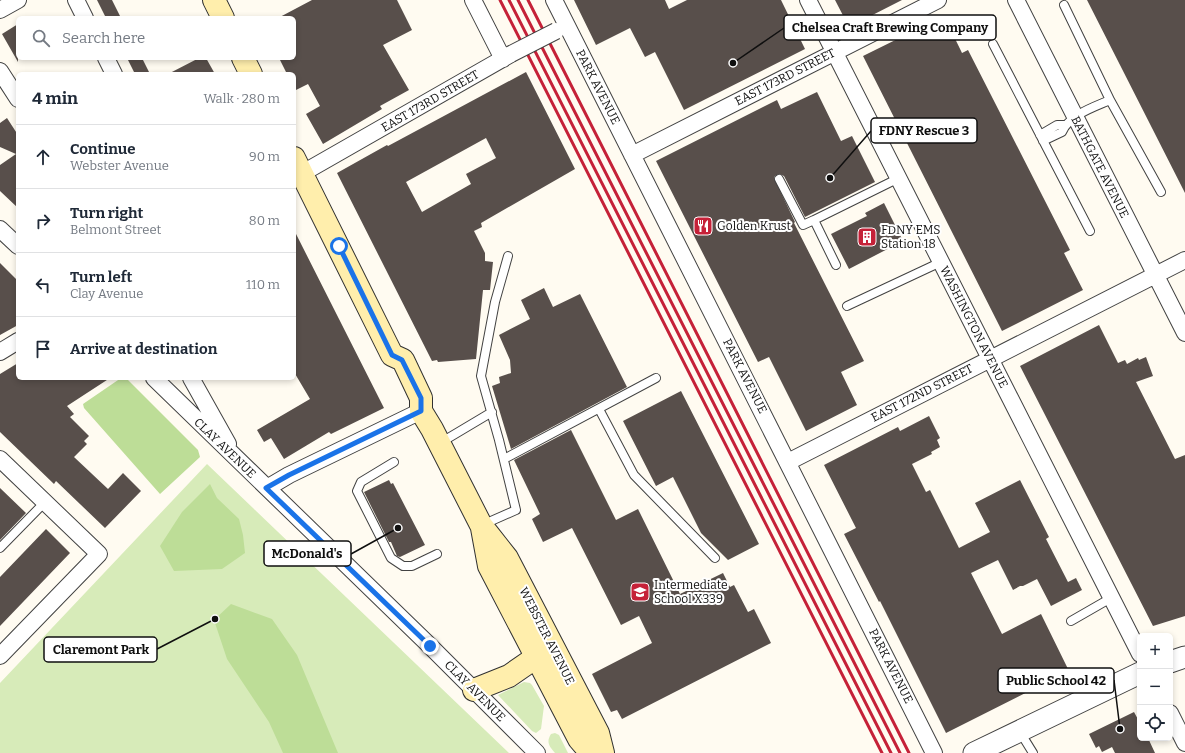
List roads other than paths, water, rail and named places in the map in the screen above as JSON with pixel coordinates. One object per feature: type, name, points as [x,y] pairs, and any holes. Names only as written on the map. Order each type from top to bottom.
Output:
[{"type":"main road","points":[[214,0],[222,16]]},
{"type":"main road","points":[[244,60],[251,72]]},
{"type":"main road","name":"WEBSTER AVENUE","points":[[297,170],[392,355],[389,367],[409,406],[421,411],[440,444],[481,525],[507,558],[579,739],[591,753]]},
{"type":"main road","points":[[474,690],[509,676],[544,651]]},
{"type":"main road","name":"WEBSTER AVENUE","points":[[544,651],[598,733],[602,753]]},
{"type":"street","points":[[0,10],[18,0]]},
{"type":"street","points":[[76,0],[84,16]]},
{"type":"street","points":[[472,0],[507,57]]},
{"type":"street","name":"PARK AVENUE","points":[[554,0],[561,28],[632,155],[934,753]]},
{"type":"street","name":"WASHINGTON AVENUE","points":[[808,0],[1137,648]]},
{"type":"street","name":"EAST 173RD STREET","points":[[632,155],[938,0]]},
{"type":"street","name":"BATHGATE AVENUE","points":[[1016,0],[1070,121],[1155,275],[1185,334]]},
{"type":"street","name":"EAST 173RD STREET","points":[[297,170],[561,28]]},
{"type":"street","points":[[107,60],[113,72]]},
{"type":"street","points":[[0,71],[16,96]]},
{"type":"street","points":[[0,229],[16,244]]},
{"type":"street","name":"EAST 172ND STREET","points":[[788,462],[1185,260]]},
{"type":"street","points":[[0,352],[16,342]]},
{"type":"street","name":"CLAY AVENUE","points":[[156,380],[430,646],[537,753]]},
{"type":"street","points":[[192,380],[236,459]]},
{"type":"street","points":[[266,488],[289,475],[421,411]]},
{"type":"street","points":[[0,459],[99,554],[0,656]]},
{"type":"street","points":[[1173,661],[1185,657]]},
{"type":"street","points":[[974,753],[1137,674]]},
{"type":"street","points":[[1173,719],[1185,743]]},
{"type":"lane","points":[[1064,5],[1110,100],[1161,192]]},
{"type":"lane","points":[[993,44],[1090,231]]},
{"type":"lane","points":[[1041,138],[1062,132],[1070,121],[1110,100]]},
{"type":"lane","points":[[779,179],[803,225],[898,178]]},
{"type":"lane","points":[[814,220],[836,265]]},
{"type":"lane","points":[[481,525],[516,510],[492,412],[481,376],[495,302],[508,256]]},
{"type":"lane","points":[[848,306],[941,262]]},
{"type":"lane","points":[[504,459],[656,378]]},
{"type":"lane","points":[[599,409],[634,475],[715,558]]},
{"type":"lane","points":[[440,444],[492,412]]},
{"type":"lane","points":[[394,462],[361,482],[357,492],[391,558],[403,566],[412,566],[437,554]]},
{"type":"lane","points":[[0,548],[45,502]]},
{"type":"lane","points":[[1071,622],[1112,598]]},
{"type":"lane","points":[[1020,731],[1033,753]]},
{"type":"railway","points":[[500,0],[882,753]]},
{"type":"railway","points":[[509,0],[891,753]]},
{"type":"railway","points":[[518,0],[900,753]]},
{"type":"railway","points":[[528,0],[909,753]]},
{"type":"place","name":"Chelsea Craft Brewing Company","points":[[733,63]]},
{"type":"place","name":"FDNY Rescue 3","points":[[830,178]]},
{"type":"place","name":"Golden Krust","points":[[703,226]]},
{"type":"place","name":"FDNY EMS Station 18","points":[[867,237]]},
{"type":"place","name":"McDonald's","points":[[398,528]]},
{"type":"place","name":"Intermediate School X339","points":[[640,592]]},
{"type":"place","name":"Claremont Park","points":[[215,619]]},
{"type":"place","name":"Public School 42","points":[[1120,729]]}]
